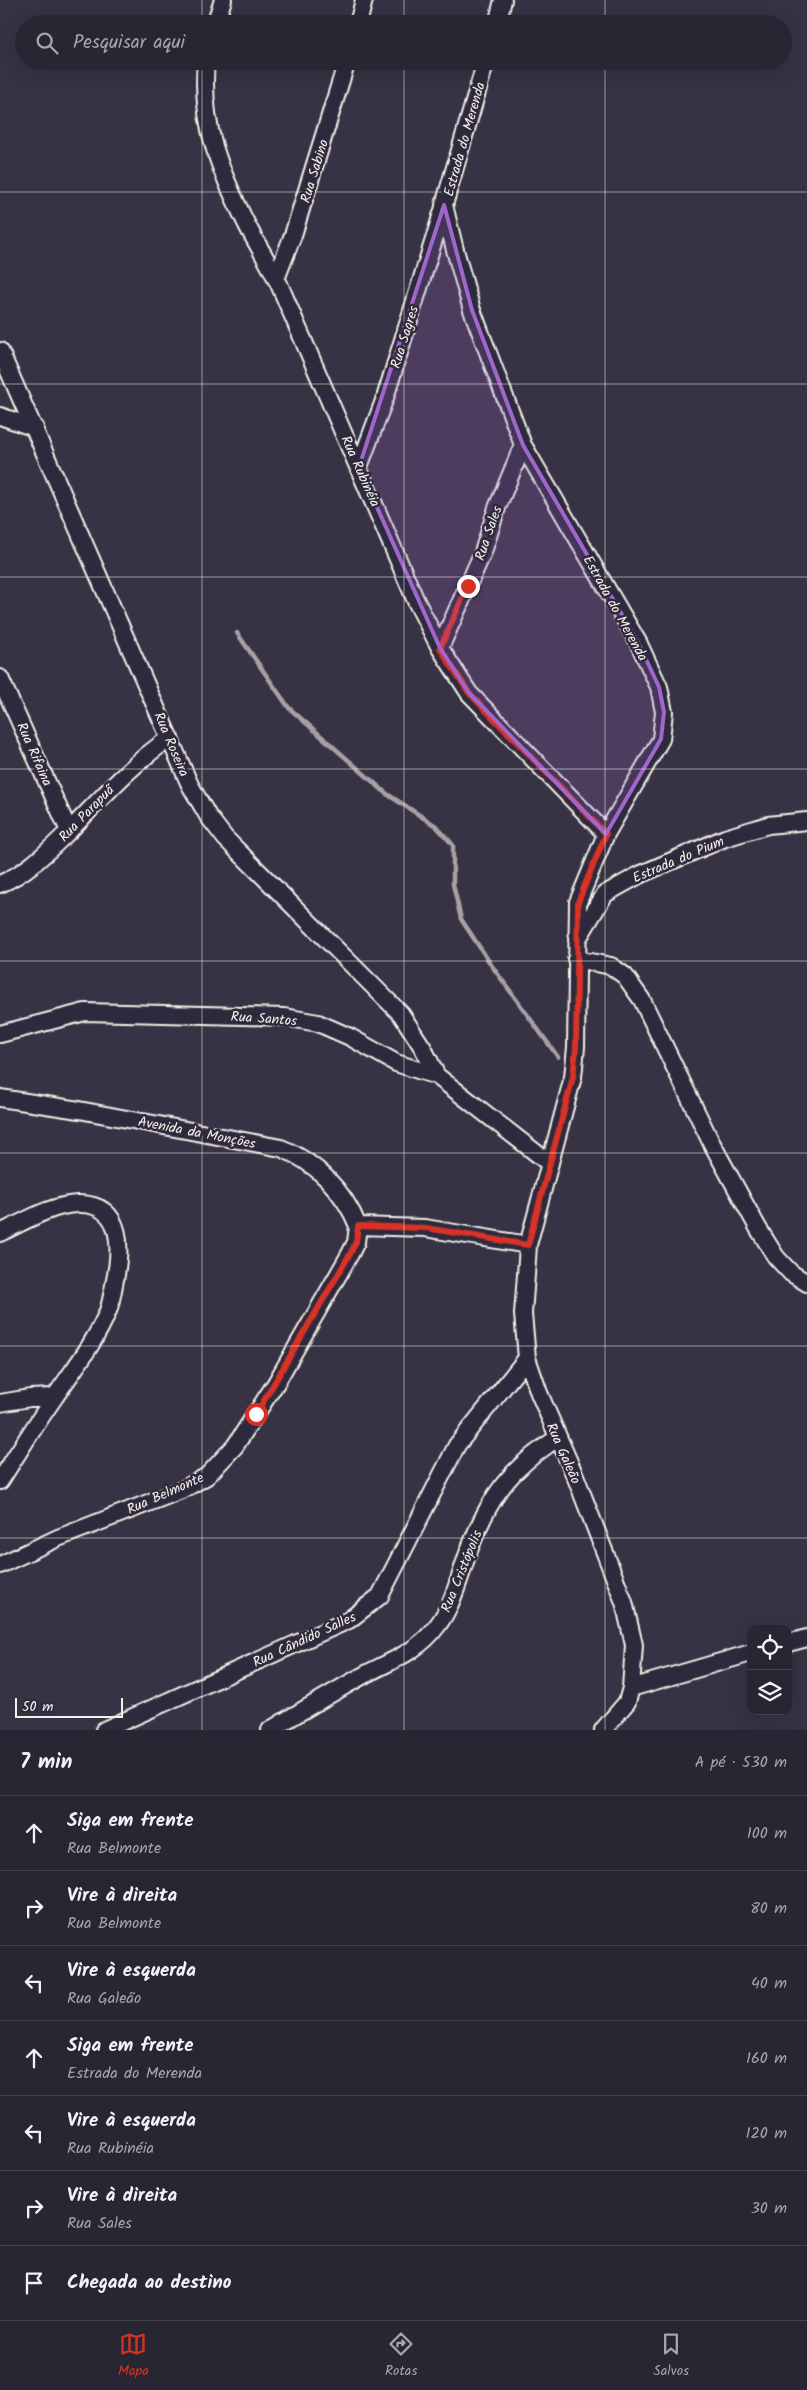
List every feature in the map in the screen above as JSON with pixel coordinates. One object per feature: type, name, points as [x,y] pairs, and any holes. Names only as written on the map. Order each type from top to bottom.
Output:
[{"type":"street","points":[[218,15],[223,0]]},
{"type":"street","points":[[360,15],[364,0]]},
{"type":"street","points":[[499,15],[503,0]]},
{"type":"street","name":"Rua Rubinéia","points":[[205,70],[204,88],[206,118],[216,155],[248,227],[276,279],[416,601],[440,648],[469,693],[606,834]]},
{"type":"street","name":"Rua Sabino","points":[[276,279],[293,236],[344,70]]},
{"type":"street","name":"Estrada do Merenda","points":[[483,70],[444,205],[472,310],[523,445],[638,642],[661,696],[664,712],[661,739],[606,834],[578,902],[576,1047],[573,1077],[549,1163]]},
{"type":"street","name":"Rua Sagres","points":[[359,467],[385,398],[444,205]]},
{"type":"street","name":"Rua Roseira","points":[[0,351],[190,785],[208,816],[225,838],[401,1014],[423,1048],[437,1076]]},
{"type":"street","points":[[0,416],[35,428]]},
{"type":"street","name":"Rua Sales","points":[[440,648],[483,552],[497,508],[523,445]]},
{"type":"street","name":"Rua Rifaina","points":[[0,678],[6,701],[69,831]]},
{"type":"street","name":"Rua Parapuã","points":[[0,884],[26,871],[69,831],[124,774],[150,751],[170,738]]},
{"type":"street","name":"Estrada do Pium","points":[[577,940],[605,894],[639,875],[725,838],[768,825],[807,821]]},
{"type":"street","points":[[585,884],[593,891],[605,894]]},
{"type":"street","points":[[576,959],[611,966],[625,976],[642,1000],[711,1142],[758,1228],[776,1257],[791,1273],[807,1283]]},
{"type":"street","name":"Rua Santos","points":[[0,1034],[85,1012],[284,1016],[318,1023],[350,1037],[396,1062],[437,1076],[549,1163]]},
{"type":"street","name":"Avenida da Monções","points":[[0,1098],[79,1110],[281,1148],[300,1155],[314,1166],[345,1201],[358,1226]]},
{"type":"street","name":"Rua Galeão","points":[[549,1163],[528,1245],[523,1314],[527,1358],[557,1438],[576,1478],[624,1602],[634,1645],[631,1688],[627,1702],[603,1730]]},
{"type":"street","points":[[0,1234],[48,1210],[77,1204],[90,1205],[101,1210],[112,1219],[120,1246],[108,1310],[89,1348],[54,1397],[0,1481]]},
{"type":"street","points":[[358,1226],[426,1228],[528,1245]]},
{"type":"street","name":"Rua Belmonte","points":[[0,1565],[58,1538],[184,1489],[207,1476],[220,1464],[235,1446],[276,1383],[350,1254],[356,1242],[358,1226]]},
{"type":"street","name":"Rua Cândido Salles","points":[[104,1730],[350,1620],[367,1608],[384,1589],[457,1445],[527,1358]]},
{"type":"street","points":[[0,1403],[30,1398],[54,1397]]},
{"type":"street","name":"Rua Cristópolis","points":[[270,1730],[357,1679],[408,1653],[428,1638],[439,1625],[450,1603],[475,1534],[500,1489],[521,1465],[557,1438]]},
{"type":"street","points":[[792,1642],[807,1638]]},
{"type":"street","points":[[631,1688],[747,1655]]},
{"type":"highlighted area","points":[[444,205],[472,310],[523,445],[638,642],[659,687],[664,712],[661,739],[606,834],[469,693],[440,648],[359,467]]},
{"type":"waterway","points":[[237,633],[289,708],[387,794],[436,826],[453,845],[453,884],[461,919],[492,966],[558,1057]]},
{"type":"route","points":[[256,1414],[276,1383],[350,1254],[356,1242],[358,1226],[426,1228],[528,1245],[573,1077],[576,1047],[576,920],[578,902],[606,834],[518,746],[469,693],[440,648],[468,586]]}]
